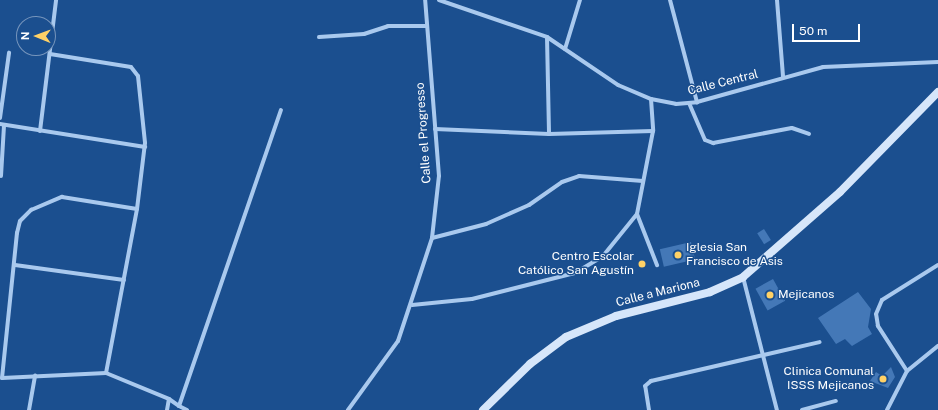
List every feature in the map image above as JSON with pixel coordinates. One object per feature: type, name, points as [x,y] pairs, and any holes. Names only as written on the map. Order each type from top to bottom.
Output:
[{"type":"main road","name":"Calle a Mariona","points":[[483,410],[530,364],[566,336],[616,316],[710,292],[743,277],[840,192],[938,92]]},
{"type":"street","points":[[54,16],[56,0]]},
{"type":"street","name":"Calle el Progresso","points":[[348,410],[398,341],[412,305],[432,238],[439,176],[425,0]]},
{"type":"street","name":"Calle Central","points":[[439,0],[547,37],[618,85],[650,99],[697,102],[823,67],[938,62]]},
{"type":"street","points":[[566,49],[580,0]]},
{"type":"street","points":[[670,0],[697,102]]},
{"type":"street","points":[[777,0],[783,77]]},
{"type":"street","points":[[319,37],[364,34],[388,26],[426,26]]},
{"type":"street","points":[[547,37],[549,134]]},
{"type":"street","points":[[0,118],[9,53]]},
{"type":"street","points":[[56,55],[131,67],[141,86],[145,147],[138,209],[106,373]]},
{"type":"street","points":[[40,131],[50,56]]},
{"type":"street","points":[[412,305],[472,299],[575,273],[603,256],[636,214],[653,132],[650,99]]},
{"type":"street","points":[[689,102],[705,140],[713,143],[792,128],[809,134]]},
{"type":"street","points":[[179,406],[281,110]]},
{"type":"street","points":[[1,176],[2,125],[145,147]]},
{"type":"street","points":[[435,128],[549,134],[653,132]]},
{"type":"street","points":[[432,238],[486,224],[529,205],[562,182],[579,176],[643,181]]},
{"type":"street","points":[[138,209],[62,197],[48,201],[20,221],[1,378],[106,373],[169,399],[187,410]]},
{"type":"street","points":[[636,214],[657,265]]},
{"type":"street","points":[[15,265],[124,280]]},
{"type":"street","points":[[907,371],[878,326],[876,314],[882,300],[938,265]]},
{"type":"street","points":[[743,277],[777,410]]},
{"type":"street","points":[[649,410],[645,386],[651,381],[820,342]]},
{"type":"street","points":[[887,410],[907,371],[938,346]]},
{"type":"street","points":[[29,410],[35,376]]},
{"type":"street","points":[[167,410],[169,399]]},
{"type":"street","points":[[492,410],[493,400]]},
{"type":"street","points":[[802,410],[836,401]]},
{"type":"building","points":[[764,229],[771,240],[764,244],[757,233]]},
{"type":"building","name":"Iglesia San Francisco de Asis","points":[[691,242],[695,260],[664,267],[660,249]]},
{"type":"building","name":"Mejicanos","points":[[773,279],[785,301],[768,311],[756,289]]},
{"type":"building","points":[[858,292],[871,309],[868,327],[872,334],[852,346],[845,339],[836,344],[818,318]]},
{"type":"building","name":"Clinica Comunal ISSS Mejicanos","points":[[891,367],[895,377],[888,388],[870,381],[876,372],[882,376]]},
{"type":"place","name":"Iglesia San Francisco de Asis","points":[[678,255]]},
{"type":"place","name":"Centro Escolar Católico San Agustín","points":[[642,264]]},
{"type":"place","name":"Mejicanos","points":[[770,295]]},
{"type":"place","name":"Clinica Comunal ISSS Mejicanos","points":[[883,379]]}]
